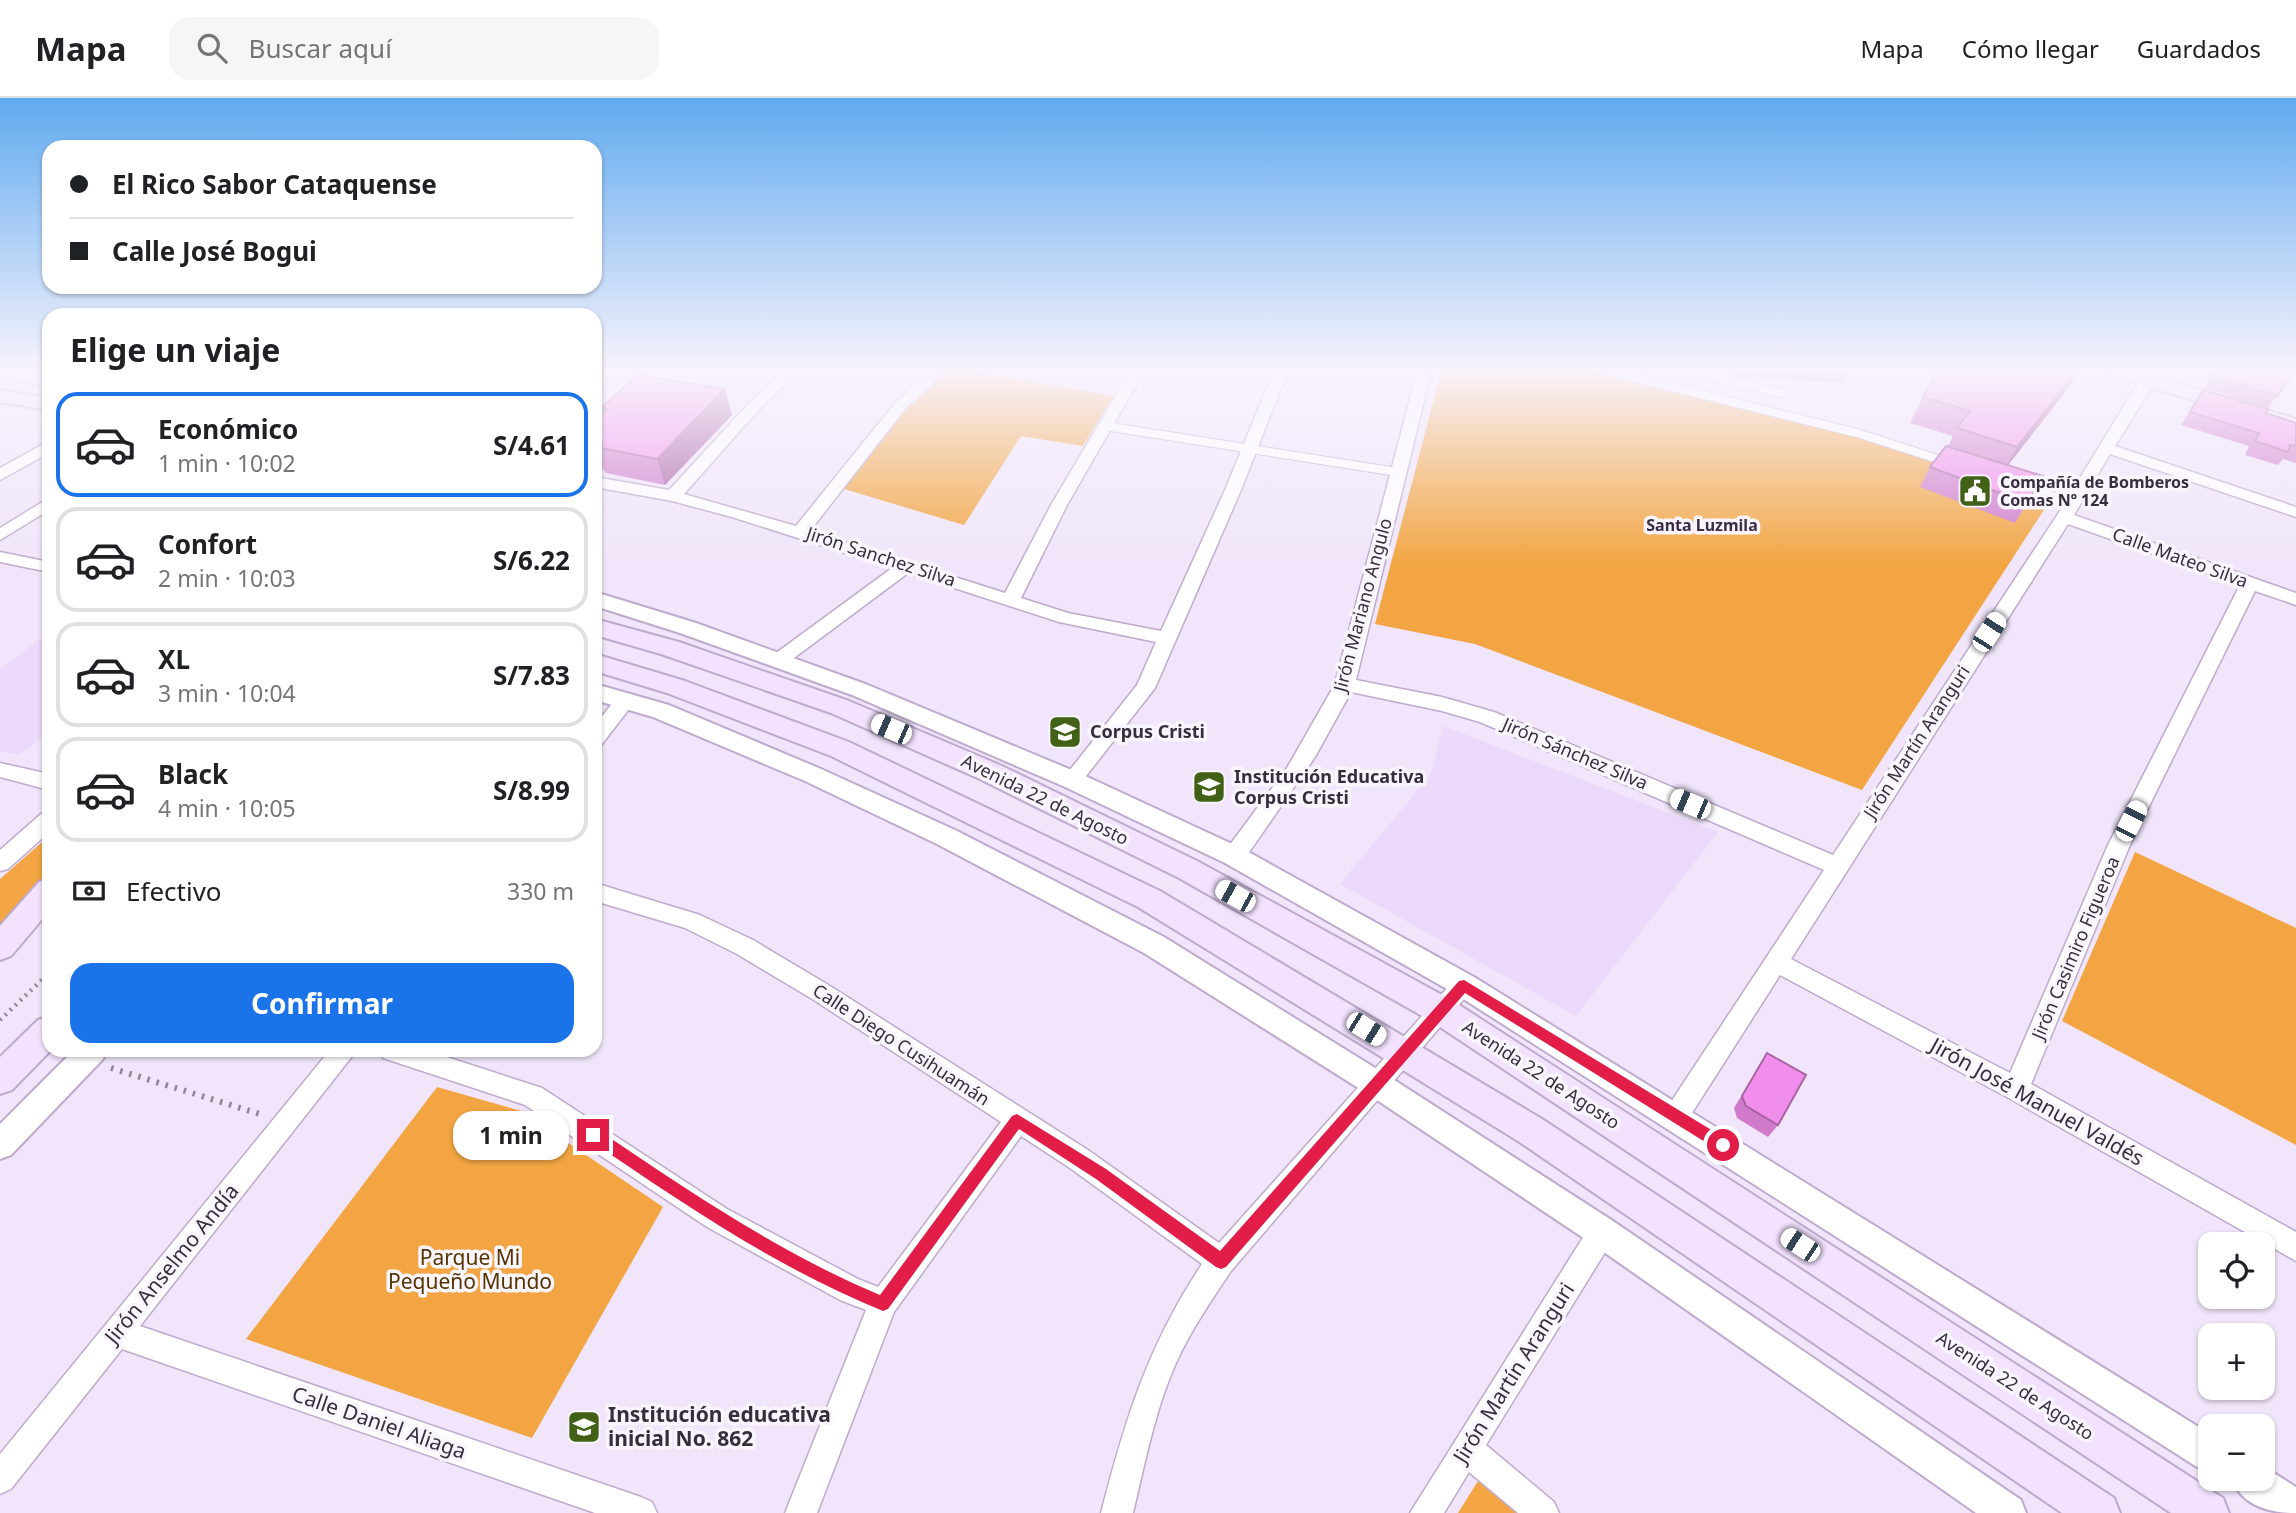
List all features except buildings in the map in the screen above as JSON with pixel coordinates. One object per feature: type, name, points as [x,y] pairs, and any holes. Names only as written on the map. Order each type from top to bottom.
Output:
[{"type":"main road","name":"Avenida 22 de Agosto","points":[[604,626],[840,707],[992,773],[1189,870],[1442,1011],[2208,1513]]},
{"type":"main road","points":[[602,664],[676,687],[852,755],[1149,899],[1530,1130],[2099,1513]]},
{"type":"main road","points":[[0,947],[42,898]]},
{"type":"main road","points":[[0,958],[42,919]]},
{"type":"main road","points":[[0,1079],[42,1037]]},
{"type":"street","points":[[673,496],[729,434]]},
{"type":"street","points":[[801,531],[878,434]]},
{"type":"street","points":[[1011,599],[1059,505],[1100,434]]},
{"type":"street","points":[[1072,780],[1145,688],[1256,434]]},
{"type":"street","name":"Jirón Mariano Angulo","points":[[1234,856],[1296,773],[1345,684],[1407,434]]},
{"type":"street","name":"Jirón Martín Aranguri","points":[[1676,1116],[2115,434]]},
{"type":"street","points":[[2106,448],[2296,512]]},
{"type":"street","points":[[0,475],[42,450]]},
{"type":"street","name":"Jirón Sanchez Silva","points":[[602,483],[673,496],[801,531],[1065,618],[1165,638]]},
{"type":"street","points":[[0,535],[42,508]]},
{"type":"street","name":"Calle Mateo Silva","points":[[2068,510],[2296,599]]},
{"type":"street","points":[[0,557],[42,566]]},
{"type":"street","points":[[779,660],[907,566]]},
{"type":"street","name":"Jirón Casimiro Figueroa","points":[[2016,1089],[2119,845],[2250,583]]},
{"type":"street","name":"Avenida 22 de Agosto","points":[[602,601],[688,628],[860,690],[1072,780],[1234,856],[1464,985],[2198,1446]]},
{"type":"street","name":"Jirón Sánchez Silva","points":[[1345,684],[1442,704],[1487,717],[1837,866]]},
{"type":"street","points":[[602,694],[661,711],[813,775],[1035,881],[1154,945],[1378,1085],[1602,1232],[2008,1513]]},
{"type":"street","points":[[602,730],[626,700]]},
{"type":"street","points":[[0,770],[42,780]]},
{"type":"street","points":[[0,863],[42,826]]},
{"type":"street","name":"Calle Diego Cusihuamán","points":[[602,894],[692,921],[745,947],[833,1000],[1101,1174],[1221,1261]]},
{"type":"street","name":"Jirón José Manuel Valdés","points":[[1776,962],[2016,1089],[2296,1247]]},
{"type":"street","points":[[1117,1513],[1158,1372],[1185,1316],[1221,1261],[1464,985]]},
{"type":"street","points":[[0,1146],[86,1057]]},
{"type":"street","name":"Jirón Anselmo Andía","points":[[0,1478],[339,1057]]},
{"type":"street","points":[[413,1057],[533,1096],[717,1218],[850,1290],[883,1304]]},
{"type":"street","points":[[800,1513],[883,1304],[1017,1121]]},
{"type":"street","name":"Jirón Martín Aranguri","points":[[1426,1513],[1602,1232]]},
{"type":"street","name":"Calle Daniel Aliaga","points":[[117,1333],[641,1513]]},
{"type":"street","points":[[1466,1449],[1543,1513]]},
{"type":"street","points":[[2269,1491],[2296,1508]]},
{"type":"lane","points":[[1158,434],[1397,472]]},
{"type":"lane","points":[[1860,434],[1958,465]]},
{"type":"lane","points":[[2008,482],[2068,510]]},
{"type":"path","points":[[0,1020],[42,980]]},
{"type":"path","points":[[94,1057],[287,1122]]},
{"type":"shaded area","points":[[42,638],[42,737],[19,755],[0,751],[0,669]]},
{"type":"shaded area","points":[[1443,726],[1718,832],[1576,1016],[1340,884],[1431,774]]},
{"type":"green space","points":[[885,434],[1090,434],[1083,446],[1021,436],[964,525],[844,489]]},
{"type":"green space","points":[[1425,434],[1855,434],[2055,493],[1862,790],[1475,644],[1375,624]]},
{"type":"green space","points":[[42,842],[42,891],[0,929],[0,879]]},
{"type":"green space","points":[[2135,852],[2296,928],[2296,1145],[2062,1021]]},
{"type":"green space","name":"Parque Mi Pequeño Mundo","points":[[437,1087],[521,1111],[663,1207],[532,1438],[246,1339]]},
{"type":"green space","points":[[1478,1481],[1516,1513],[1458,1513]]},
{"type":"place","name":"Compañía de Bomberos Comas Nº 124","points":[[1975,491]]},
{"type":"place","name":"Corpus Cristi","points":[[1065,732]]},
{"type":"place","name":"Institución Educativa Corpus Cristi","points":[[1209,787]]},
{"type":"place","name":"Institución educativa inicial No. 862","points":[[584,1427]]},
{"type":"district","name":"Santa Luzmila","points":[[1702,525]]},
{"type":"route","points":[[593,1135],[717,1218],[850,1290],[883,1304],[949,1209],[1017,1121],[1101,1174],[1221,1261],[1464,985],[1723,1145]]}]
